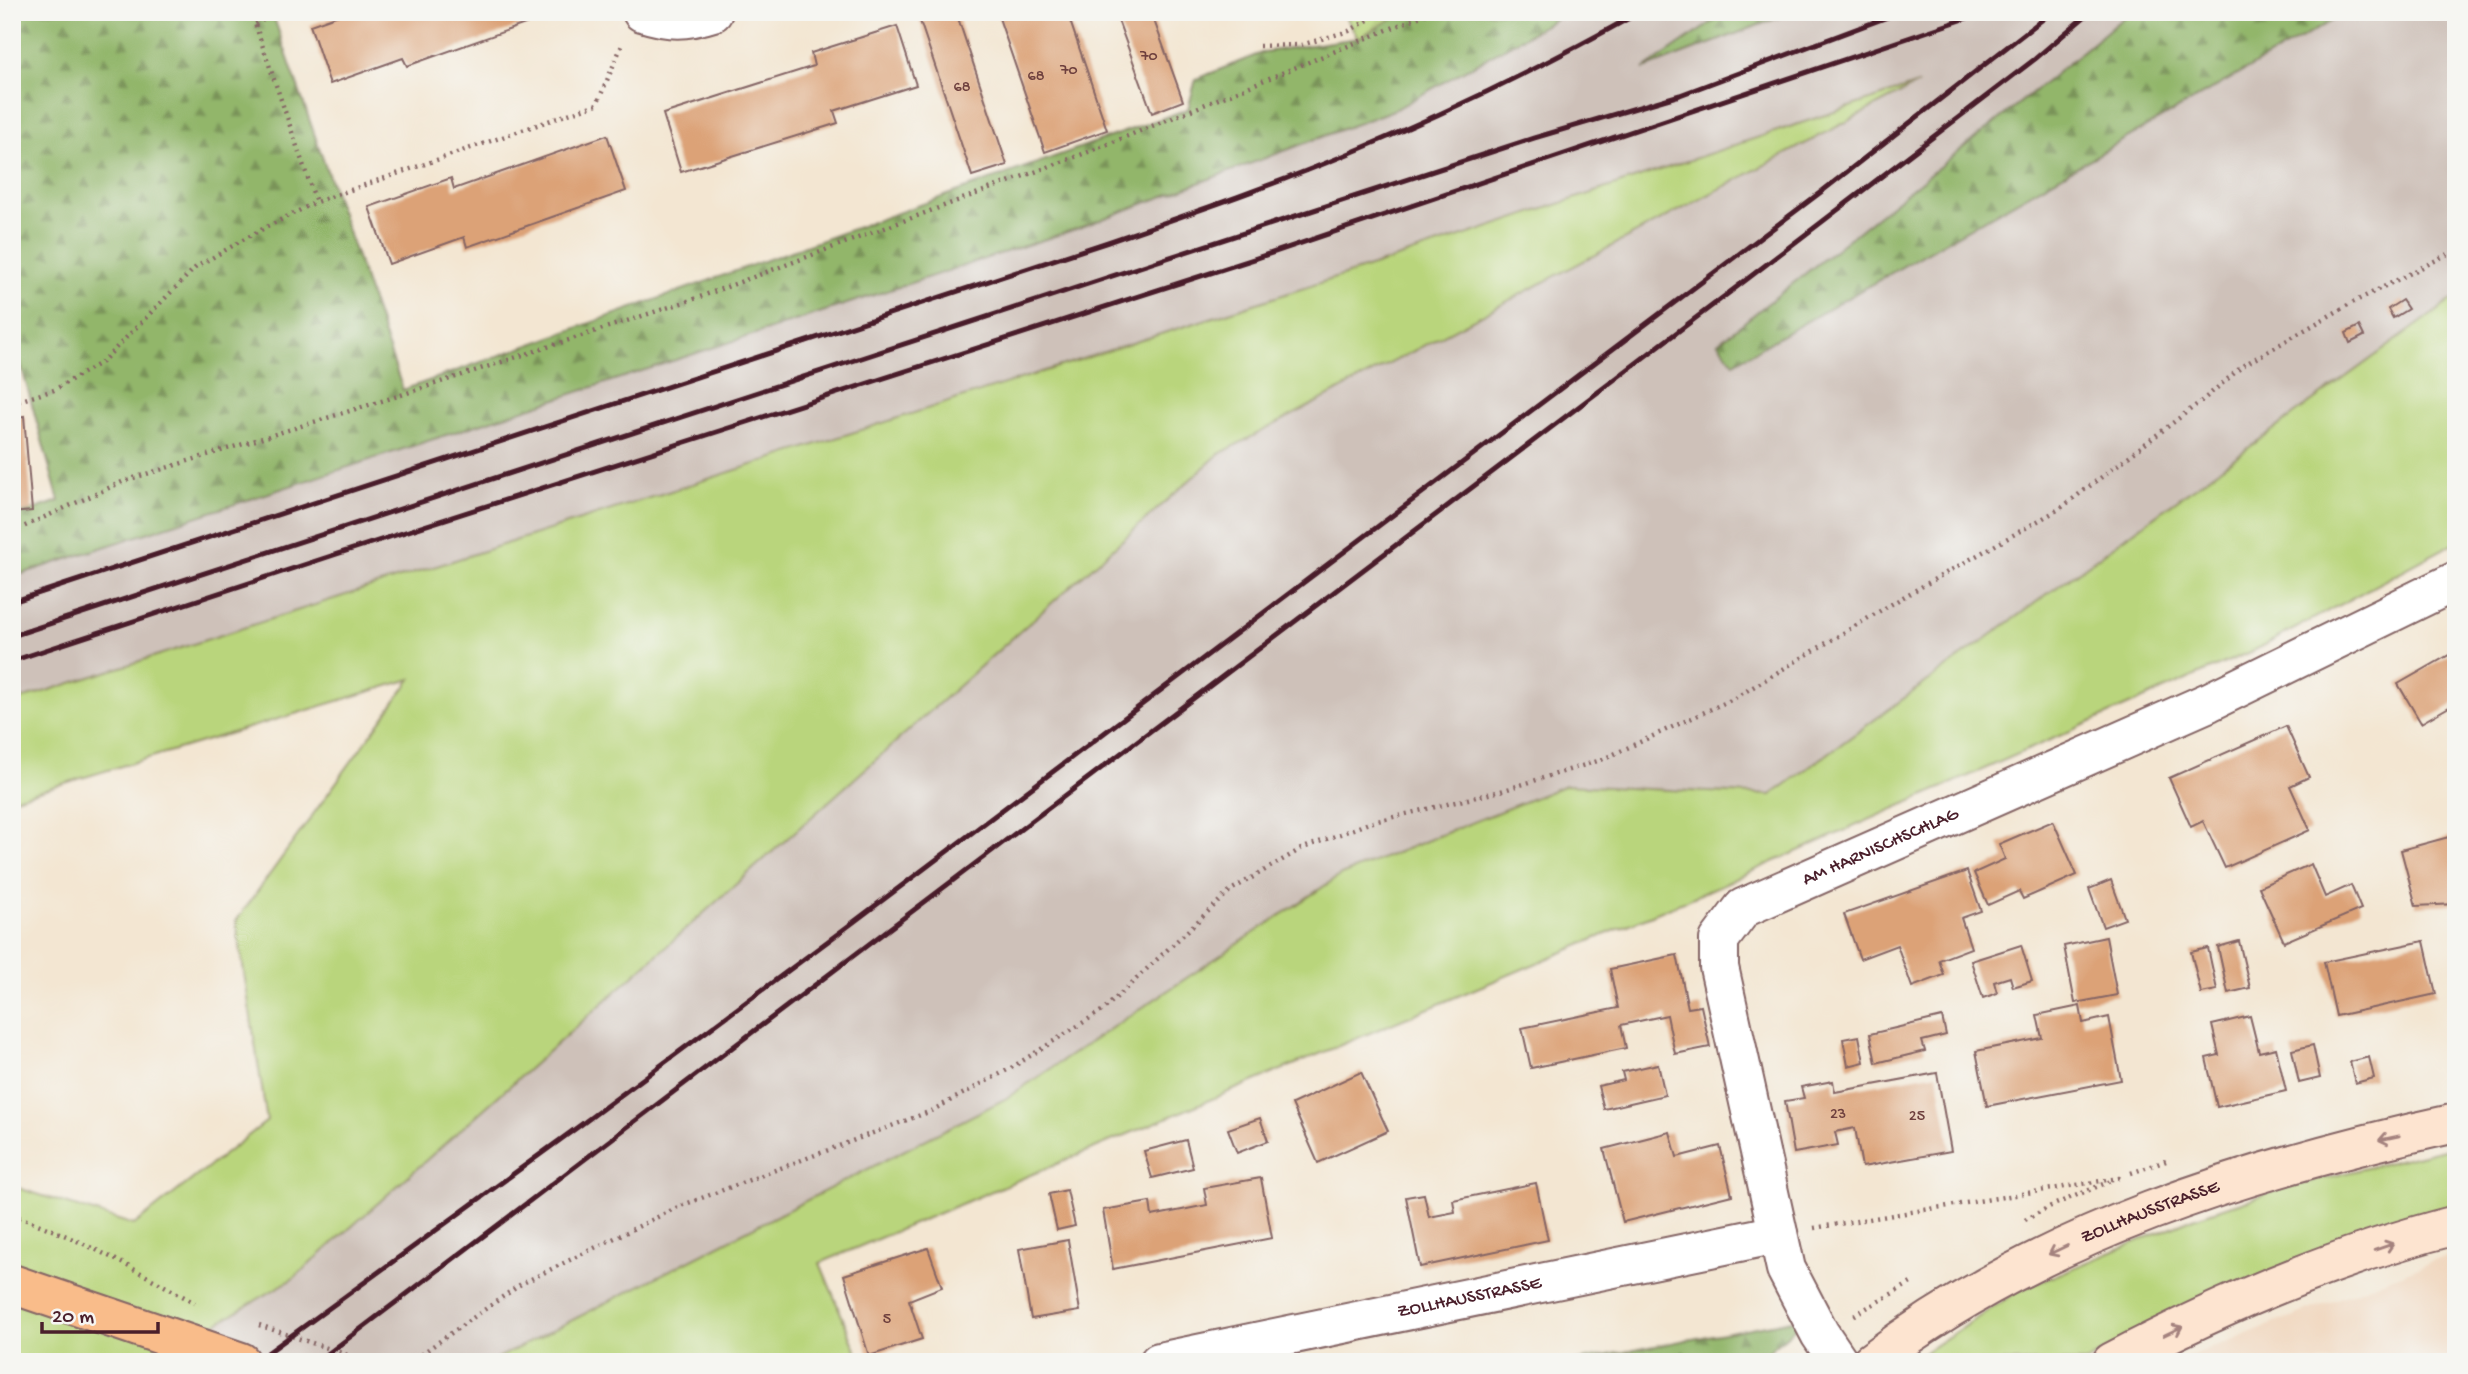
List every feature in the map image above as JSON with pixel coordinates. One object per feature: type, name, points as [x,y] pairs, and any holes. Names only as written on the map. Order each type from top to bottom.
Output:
[{"type":"main road","name":"ZOLLHAUSSTRASSE","points":[[1871,1362],[1947,1309],[2020,1269],[2101,1231],[2184,1198],[2311,1157],[2456,1123]]},
{"type":"main road","points":[[2112,1362],[2150,1342],[2267,1290],[2360,1255],[2456,1225]]},
{"type":"main road","points":[[12,1284],[241,1362]]},
{"type":"street","points":[[634,24],[661,18],[687,20],[713,12]]},
{"type":"street","name":"AM HARNISCHSCHLAG","points":[[1839,1362],[1800,1299],[1786,1269],[1719,967],[1719,940],[1743,908],[2209,702],[2456,581]]},
{"type":"street","name":"ZOLLHAUSSTRASSE","points":[[1159,1362],[1778,1234]]},
{"type":"path","points":[[251,12],[316,202]]},
{"type":"path","points":[[255,23],[285,12]]},
{"type":"path","points":[[1259,46],[1301,45],[1349,31],[1381,12]]},
{"type":"path","points":[[12,532],[124,481],[401,395],[697,298],[1091,151],[1431,12]]},
{"type":"path","points":[[12,403],[54,390],[102,362],[196,268],[255,233],[316,202],[597,104],[634,24]]},
{"type":"path","points":[[410,1362],[521,1284],[678,1207],[931,1111],[1011,1068],[1103,1010],[1231,890],[1301,849],[1369,823],[1501,791],[1601,760],[1733,699],[1905,596],[2060,508],[2204,399],[2244,365],[2348,305],[2456,250]]},
{"type":"path","points":[[1778,1234],[2119,1178],[2184,1198]]},
{"type":"path","points":[[12,1214],[119,1261],[201,1306]]},
{"type":"path","points":[[252,1323],[368,1362]]},
{"type":"shaded area","points":[[1568,12],[1727,12],[1648,67],[1793,12],[2130,12],[2047,81],[1734,363],[2347,12],[2456,12],[2456,297],[1771,795],[1566,785],[1341,875],[1005,1099],[491,1362],[151,1362],[294,1278],[1219,454],[1913,87],[1382,263],[12,702],[12,577],[1076,229],[1396,109]]},
{"type":"shaded area","points":[[2456,1253],[2456,1362],[2175,1362],[2452,1254]]},
{"type":"green space","points":[[12,12],[272,12],[403,390],[1188,109],[1196,79],[1264,52],[1358,38],[1403,12],[1568,12],[1396,109],[1076,229],[12,577],[12,517],[59,501],[14,340]]},
{"type":"green space","points":[[1343,12],[1403,12],[1358,38]]},
{"type":"green space","points":[[1727,12],[1793,12],[1644,69]]},
{"type":"green space","points":[[2130,12],[2347,12],[1734,363],[1718,343]]},
{"type":"green space","points":[[1918,84],[1219,454],[294,1278],[151,1362],[12,1362],[12,1186],[134,1225],[267,1121],[236,921],[411,679],[12,799],[12,702],[1382,263]]},
{"type":"green space","points":[[2456,297],[2456,542],[2261,647],[1678,904],[820,1263],[861,1362],[505,1362],[496,1359],[1005,1099],[1341,875],[1566,785],[1771,795]]},
{"type":"green space","points":[[2456,1146],[2456,1214],[2141,1331],[2086,1362],[1910,1362],[2018,1291],[2196,1217],[2284,1188]]},
{"type":"green space","points":[[1808,1317],[1756,1362],[1571,1362]]},
{"type":"building","points":[[347,12],[556,13],[407,66],[403,58],[330,84],[310,25]]},
{"type":"building","points":[[917,12],[956,12],[1007,165],[972,176]]},
{"type":"building","points":[[997,12],[1067,12],[1107,130],[1045,152]]},
{"type":"building","points":[[1115,12],[1151,12],[1183,101],[1152,113]]},
{"type":"building","points":[[897,26],[916,85],[834,111],[838,123],[681,172],[663,114],[814,66],[811,53]]},
{"type":"building","points":[[607,135],[626,191],[467,247],[464,237],[389,264],[369,207],[451,178],[454,189]]},
{"type":"building","points":[[2402,300],[2408,309],[2393,318],[2388,309]]},
{"type":"building","points":[[2359,326],[2364,336],[2350,343],[2346,333]]},
{"type":"building","points":[[24,416],[32,511],[12,513],[12,418]]},
{"type":"building","points":[[2456,651],[2456,703],[2421,723],[2398,684]]},
{"type":"building","points":[[2286,726],[2309,777],[2290,786],[2310,830],[2225,868],[2203,821],[2191,827],[2169,778]]},
{"type":"building","points":[[2053,821],[2077,875],[2023,899],[2019,891],[1988,905],[1974,873],[2005,859],[1999,844]]},
{"type":"building","points":[[2456,835],[2456,904],[2416,906],[2401,850]]},
{"type":"building","points":[[2311,864],[2325,897],[2351,885],[2361,909],[2284,942],[2259,887]]},
{"type":"building","points":[[1967,871],[1981,911],[1961,918],[1971,948],[1939,960],[1944,975],[1912,987],[1897,945],[1860,959],[1844,914]]},
{"type":"building","points":[[2111,880],[2125,919],[2103,927],[2089,889]]},
{"type":"building","points":[[2106,937],[2117,995],[2075,1003],[2064,946]]},
{"type":"building","points":[[2239,941],[2250,988],[2228,993],[2218,947]]},
{"type":"building","points":[[2424,941],[2436,994],[2336,1016],[2324,962]]},
{"type":"building","points":[[2021,945],[2032,981],[2013,987],[2010,977],[1994,982],[1997,993],[1983,998],[1971,961]]},
{"type":"building","points":[[2208,948],[2217,990],[2201,993],[2191,952]]},
{"type":"building","points":[[1677,955],[1688,1008],[1701,1006],[1710,1047],[1675,1054],[1667,1015],[1621,1025],[1626,1048],[1531,1068],[1522,1028],[1618,1008],[1610,969]]},
{"type":"building","points":[[2080,1006],[2083,1023],[2109,1017],[2121,1080],[1987,1106],[1976,1051],[2042,1038],[2037,1015]]},
{"type":"building","points":[[2250,1016],[2259,1052],[2276,1048],[2286,1091],[2217,1107],[2206,1058],[2219,1055],[2212,1025]]},
{"type":"building","points":[[1942,1017],[1946,1035],[1922,1041],[1925,1051],[1876,1063],[1870,1034]]},
{"type":"building","points":[[1859,1036],[1864,1062],[1848,1066],[1843,1039]]},
{"type":"building","points":[[2313,1045],[2320,1078],[2299,1083],[2292,1050]]},
{"type":"building","points":[[2369,1057],[2374,1078],[2355,1083],[2350,1062]]},
{"type":"building","points":[[1658,1064],[1665,1095],[1604,1109],[1598,1086],[1624,1080],[1622,1072]]},
{"type":"building","points":[[1361,1072],[1388,1131],[1318,1163],[1292,1104]]},
{"type":"building","points":[[1937,1073],[1951,1151],[1862,1167],[1855,1128],[1835,1132],[1838,1145],[1794,1153],[1785,1101],[1804,1098],[1801,1087],[1833,1081],[1835,1092]]},
{"type":"building","points":[[1260,1118],[1268,1141],[1237,1153],[1228,1129]]},
{"type":"building","points":[[1670,1132],[1677,1157],[1720,1146],[1732,1195],[1623,1222],[1604,1149]]},
{"type":"building","points":[[1186,1140],[1193,1168],[1152,1178],[1144,1151]]},
{"type":"building","points":[[1261,1178],[1272,1238],[1113,1269],[1103,1210],[1150,1202],[1152,1216],[1207,1205],[1204,1188]]},
{"type":"building","points":[[1536,1183],[1548,1240],[1420,1267],[1406,1197],[1424,1194],[1429,1217],[1455,1212],[1453,1200]]},
{"type":"building","points":[[1067,1190],[1075,1226],[1057,1230],[1049,1194]]},
{"type":"building","points":[[1068,1240],[1080,1311],[1031,1319],[1019,1249]]},
{"type":"building","points":[[928,1248],[942,1287],[909,1300],[922,1339],[869,1356],[844,1275]]},
{"type":"railway","points":[[12,602],[1226,201],[1314,168],[1419,123],[1531,70],[1640,12]]},
{"type":"railway","points":[[12,636],[1534,138],[1680,95],[1901,12]]},
{"type":"railway","points":[[12,661],[1254,259],[1985,12]]},
{"type":"railway","points":[[255,1362],[851,924],[1821,192],[2052,12]]},
{"type":"railway","points":[[317,1362],[1742,283],[2035,59],[2090,12]]}]
